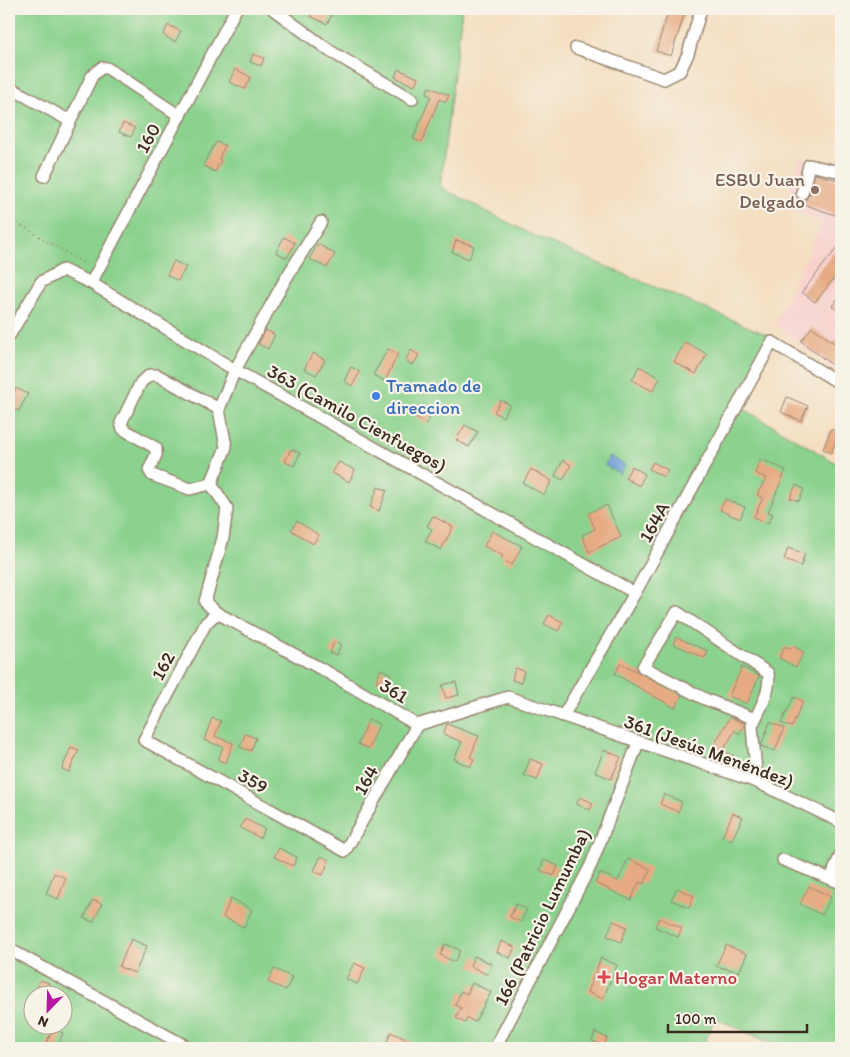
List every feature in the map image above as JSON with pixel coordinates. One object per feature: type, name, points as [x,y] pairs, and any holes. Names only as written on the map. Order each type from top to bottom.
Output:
[{"type":"street","name":"160","points":[[91,283],[236,9]]},
{"type":"street","points":[[273,9],[330,51],[412,99]]},
{"type":"street","points":[[576,48],[664,79],[680,71],[688,54],[701,9]]},
{"type":"street","points":[[44,176],[92,76],[101,68],[107,68],[180,116]]},
{"type":"street","points":[[9,87],[70,121]]},
{"type":"street","points":[[802,193],[809,165],[841,172]]},
{"type":"street","points":[[211,484],[226,447],[220,409],[235,370],[321,222]]},
{"type":"street","name":"363 (Camilo Cienfuegos)","points":[[9,336],[41,282],[63,270],[91,283],[235,370],[635,593]]},
{"type":"street","name":"164A","points":[[564,716],[635,593],[772,342],[841,384]]},
{"type":"street","points":[[211,484],[190,489],[152,476],[149,470],[156,455],[156,448],[124,429],[121,423],[141,382],[150,375],[157,375],[220,409]]},
{"type":"street","points":[[211,484],[226,508],[223,538],[205,602],[217,613]]},
{"type":"street","points":[[755,719],[705,700],[644,667],[677,612],[768,673],[770,683],[755,719],[752,726],[757,782]]},
{"type":"street","name":"361","points":[[217,613],[327,672],[417,725],[508,697],[564,716]]},
{"type":"street","name":"162","points":[[144,740],[206,624],[217,613]]},
{"type":"street","name":"361 (Jesús Menéndez)","points":[[564,716],[638,743],[757,782],[841,822]]},
{"type":"street","name":"164","points":[[345,851],[356,835],[417,725]]},
{"type":"street","name":"359","points":[[144,740],[345,851]]},
{"type":"street","name":"166 (Patricio Lumumba)","points":[[496,1048],[591,865],[638,743]]},
{"type":"street","points":[[783,860],[836,880],[841,854]]},
{"type":"street","points":[[9,949],[189,1048]]},
{"type":"path","points":[[9,218],[97,272]]},
{"type":"shaded area","points":[[800,158],[841,173],[841,374],[774,324],[823,223],[784,207]]},
{"type":"green space","points":[[9,9],[462,9],[440,187],[532,235],[770,336],[734,403],[841,466],[841,1048],[782,1048],[715,1018],[702,1048],[9,1048]]},
{"type":"water","points":[[610,456],[625,465],[620,474],[605,465]]},
{"type":"building","points":[[314,9],[324,9],[333,13],[327,24],[310,16]]},
{"type":"building","points":[[669,9],[686,9],[671,56],[656,51]]},
{"type":"building","points":[[168,25],[181,31],[175,42],[163,35]]},
{"type":"building","points":[[253,54],[264,58],[261,66],[250,62]]},
{"type":"building","points":[[235,69],[251,77],[245,89],[229,82]]},
{"type":"building","points":[[398,69],[418,78],[414,86],[395,77]]},
{"type":"building","points":[[429,87],[449,95],[446,102],[439,99],[422,142],[413,139],[431,96],[426,94]]},
{"type":"building","points":[[123,123],[135,128],[131,137],[119,132]]},
{"type":"building","points":[[216,142],[225,145],[219,159],[221,161],[215,172],[203,165]]},
{"type":"building","points":[[815,174],[841,181],[841,217],[803,204],[809,195]]},
{"type":"building","points":[[284,237],[295,243],[287,258],[276,252]]},
{"type":"building","points":[[456,240],[474,246],[469,259],[452,252]]},
{"type":"building","points":[[841,243],[841,270],[815,302],[802,292]]},
{"type":"building","points":[[318,244],[335,254],[327,268],[309,259]]},
{"type":"building","points":[[174,261],[186,267],[178,281],[167,275]]},
{"type":"building","points":[[841,294],[841,313],[832,306]]},
{"type":"building","points":[[812,327],[834,343],[841,333],[841,372],[801,341]]},
{"type":"building","points":[[266,330],[275,335],[268,349],[258,344]]},
{"type":"building","points":[[685,342],[707,354],[696,374],[674,362]]},
{"type":"building","points":[[388,349],[398,354],[385,381],[373,375]]},
{"type":"building","points":[[411,350],[419,355],[413,365],[405,361]]},
{"type":"building","points":[[313,353],[325,360],[316,375],[304,369]]},
{"type":"building","points":[[639,366],[660,378],[653,391],[632,380]]},
{"type":"building","points":[[351,367],[360,372],[352,386],[344,381]]},
{"type":"building","points":[[16,388],[28,394],[19,411],[9,406]]},
{"type":"building","points":[[787,397],[808,406],[801,421],[781,412]]},
{"type":"building","points":[[501,400],[510,405],[503,417],[494,412]]},
{"type":"building","points":[[423,405],[434,411],[426,424],[416,418]]},
{"type":"building","points":[[465,425],[478,432],[469,447],[456,440]]},
{"type":"building","points":[[831,429],[840,433],[831,453],[823,449]]},
{"type":"building","points":[[291,449],[300,453],[294,466],[285,462]]},
{"type":"building","points":[[761,459],[786,470],[768,512],[773,514],[768,523],[754,517],[763,498],[757,495],[766,478],[755,473]]},
{"type":"building","points":[[563,460],[571,465],[563,480],[555,476]]},
{"type":"building","points":[[339,462],[355,470],[349,482],[332,473]]},
{"type":"building","points":[[653,462],[668,470],[664,477],[649,469]]},
{"type":"building","points":[[632,466],[645,474],[639,486],[625,478]]},
{"type":"building","points":[[531,469],[552,481],[544,495],[523,483]]},
{"type":"building","points":[[796,485],[804,489],[799,501],[790,498]]},
{"type":"building","points":[[378,487],[387,490],[379,511],[370,507]]},
{"type":"building","points":[[725,499],[745,507],[740,519],[720,510]]},
{"type":"building","points":[[607,505],[621,537],[589,552],[582,535],[595,529],[588,513]]},
{"type":"building","points":[[433,516],[453,527],[441,550],[425,541],[432,529],[427,526]]},
{"type":"building","points":[[297,521],[319,535],[313,544],[291,530]]},
{"type":"building","points":[[492,531],[522,546],[512,565],[501,559],[503,556],[484,546]]},
{"type":"building","points":[[788,548],[805,554],[801,566],[784,560]]},
{"type":"building","points":[[549,615],[563,622],[558,631],[544,624]]},
{"type":"building","points":[[676,637],[708,651],[705,658],[673,644]]},
{"type":"building","points":[[334,642],[341,644],[337,655],[330,653]]},
{"type":"building","points":[[785,646],[789,649],[793,646],[804,652],[796,667],[779,658]]},
{"type":"building","points":[[621,663],[682,695],[675,708],[615,674]]},
{"type":"building","points":[[742,667],[759,676],[747,704],[729,696]]},
{"type":"building","points":[[515,668],[524,671],[521,683],[512,680]]},
{"type":"building","points":[[381,669],[391,674],[386,686],[376,681]]},
{"type":"building","points":[[456,682],[459,695],[446,698],[442,685]]},
{"type":"building","points":[[794,697],[803,701],[792,727],[781,723]]},
{"type":"building","points":[[730,717],[745,724],[739,734],[735,730],[723,751],[734,756],[729,764],[709,754]]},
{"type":"building","points":[[212,718],[221,721],[215,736],[233,743],[226,763],[218,760],[223,747],[204,740]]},
{"type":"building","points":[[369,719],[379,724],[369,749],[358,744]]},
{"type":"building","points":[[770,722],[784,728],[775,751],[761,746]]},
{"type":"building","points":[[447,724],[479,736],[470,757],[474,759],[470,767],[454,759],[462,742],[443,734]]},
{"type":"building","points":[[245,734],[256,738],[251,751],[240,747]]},
{"type":"building","points":[[71,747],[79,750],[69,772],[62,769]]},
{"type":"building","points":[[604,750],[621,757],[611,779],[595,772]]},
{"type":"building","points":[[530,759],[543,764],[537,780],[524,775]]},
{"type":"building","points":[[664,794],[682,802],[678,812],[660,804]]},
{"type":"building","points":[[580,797],[593,803],[590,810],[576,804]]},
{"type":"building","points":[[733,813],[743,817],[731,841],[722,837]]},
{"type":"building","points":[[245,819],[265,829],[260,838],[240,828]]},
{"type":"building","points":[[279,848],[297,857],[293,866],[274,857]]},
{"type":"building","points":[[321,856],[329,860],[323,875],[314,871]]},
{"type":"building","points":[[628,859],[651,869],[644,884],[639,882],[631,900],[595,883],[600,873],[618,881]]},
{"type":"building","points":[[544,860],[558,866],[554,876],[540,870]]},
{"type":"building","points":[[54,873],[66,878],[58,899],[46,894]]},
{"type":"building","points":[[809,886],[831,897],[822,915],[800,904]]},
{"type":"building","points":[[677,888],[694,896],[689,908],[671,900]]},
{"type":"building","points":[[231,898],[252,910],[244,927],[223,917]]},
{"type":"building","points":[[93,900],[102,904],[93,922],[84,918]]},
{"type":"building","points":[[516,904],[527,909],[521,922],[510,917]]},
{"type":"building","points":[[659,918],[682,928],[678,937],[655,927]]},
{"type":"building","points":[[613,921],[627,927],[621,942],[607,936]]},
{"type":"building","points":[[131,939],[147,946],[135,973],[119,967]]},
{"type":"building","points":[[501,941],[515,947],[510,958],[497,952]]},
{"type":"building","points":[[445,944],[460,950],[455,962],[440,955]]},
{"type":"building","points":[[726,945],[747,954],[739,972],[716,966]]},
{"type":"building","points":[[474,956],[492,964],[488,975],[470,966]]},
{"type":"building","points":[[601,958],[617,965],[603,999],[587,992]]},
{"type":"building","points":[[354,963],[365,968],[357,984],[346,979]]},
{"type":"building","points":[[274,969],[292,977],[286,990],[268,982]]},
{"type":"building","points":[[40,980],[49,983],[49,984],[38,984]]},
{"type":"building","points":[[472,983],[491,992],[475,1022],[467,1018],[465,1023],[456,1018],[461,1008],[455,1005],[461,991],[467,994]]},
{"type":"building","points":[[391,1032],[412,1042],[409,1048],[396,1048],[386,1044]]},
{"type":"building","points":[[595,1032],[607,1038],[604,1046],[592,1041]]},
{"type":"building","points":[[51,1034],[63,1034],[57,1048],[44,1048]]},
{"type":"place","name":"ESBU Juan Delgado","points":[[815,190]]},
{"type":"place","name":"Tramado de direccion","points":[[376,396]]},
{"type":"place","name":"Hogar Materno","points":[[604,977]]}]
